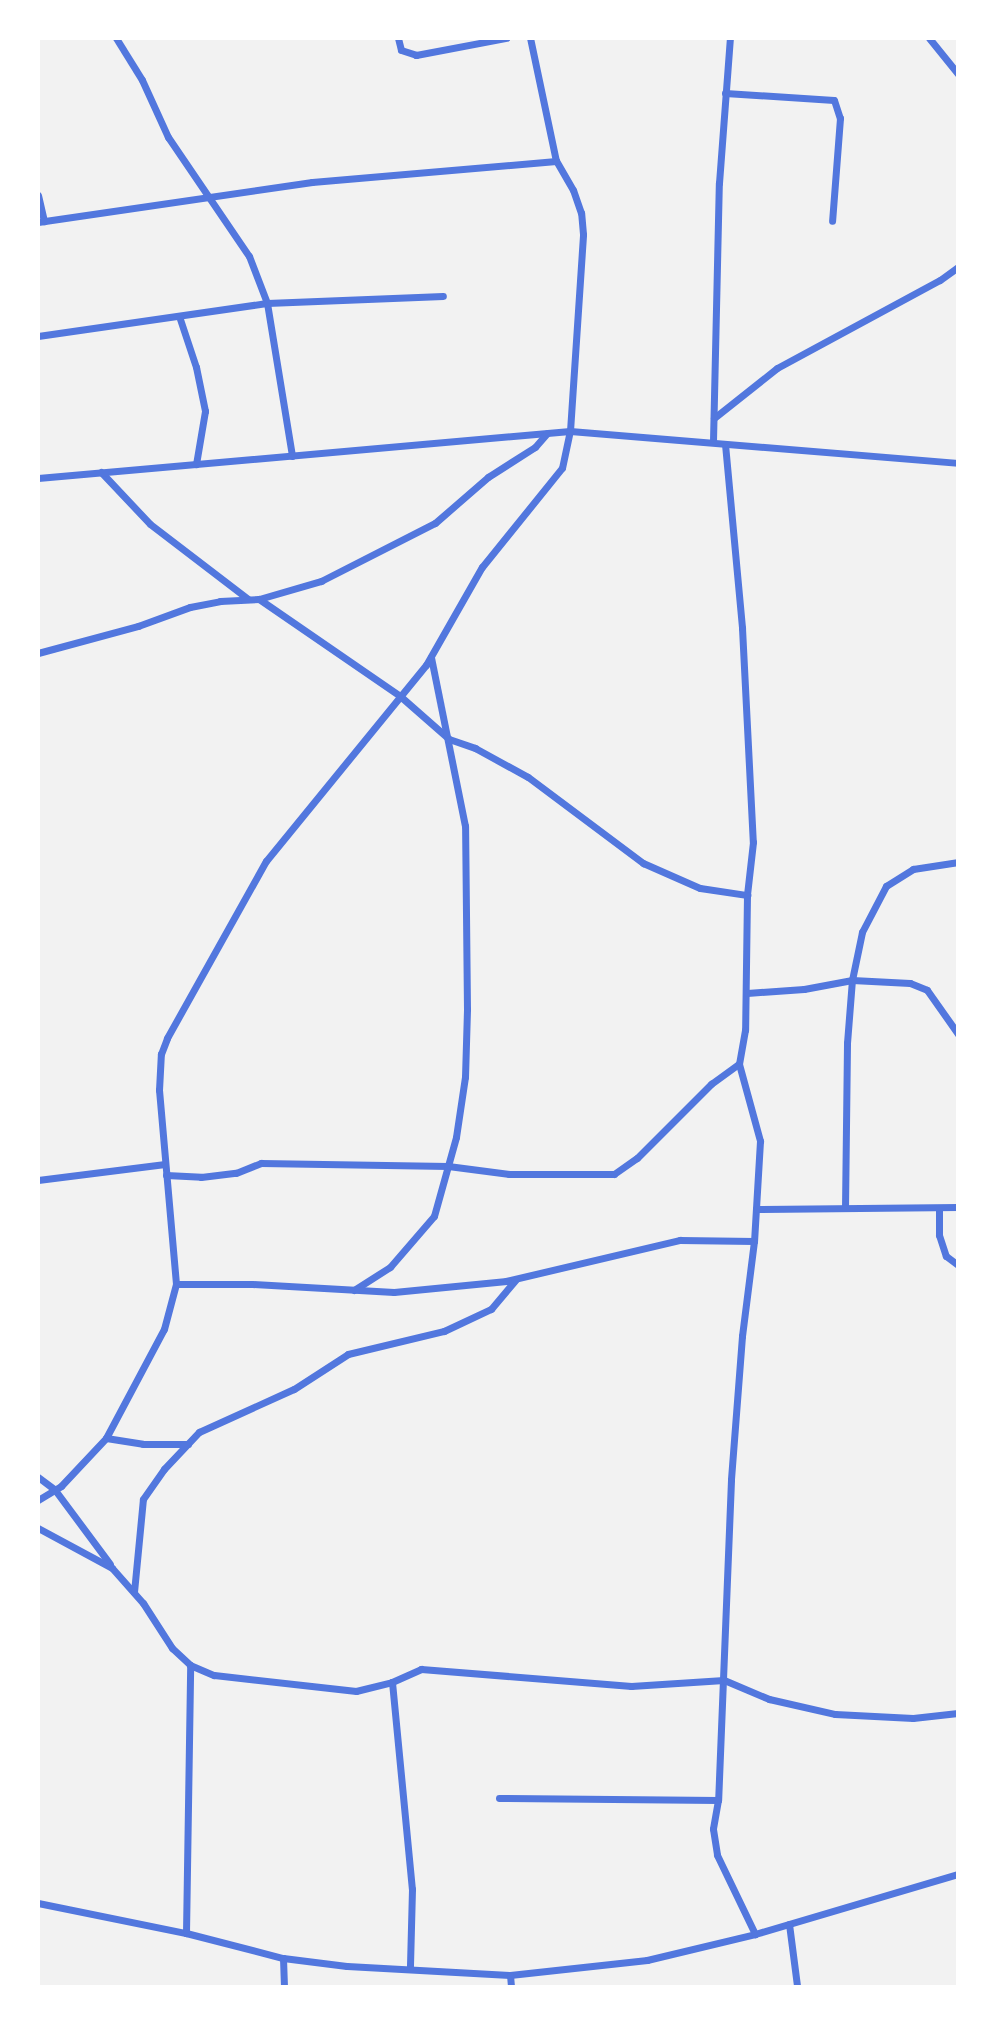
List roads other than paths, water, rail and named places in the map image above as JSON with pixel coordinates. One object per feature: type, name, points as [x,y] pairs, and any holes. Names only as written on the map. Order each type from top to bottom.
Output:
[{"type":"street","points":[[116,38],[142,80],[168,137],[249,256],[267,303],[292,456]]},
{"type":"street","points":[[398,38],[401,50],[416,54],[506,38]]},
{"type":"street","points":[[38,1500],[55,1490],[106,1438],[164,1329],[176,1284],[159,1090],[162,1054],[167,1038],[266,861],[431,657],[482,567],[562,468],[570,431],[583,234],[581,212],[573,190],[556,160],[530,38]]},
{"type":"street","points":[[713,441],[719,183],[730,38]]},
{"type":"street","points":[[929,38],[957,74]]},
{"type":"street","points":[[725,93],[835,100],[840,118],[832,220]]},
{"type":"street","points":[[38,195],[41,222],[312,182],[556,160]]},
{"type":"street","points":[[713,418],[777,368],[940,281],[957,267]]},
{"type":"street","points":[[38,336],[267,303],[443,296]]},
{"type":"street","points":[[179,316],[196,367],[205,411],[196,464]]},
{"type":"street","points":[[38,478],[570,431],[957,463]]},
{"type":"street","points":[[38,653],[138,626],[190,607],[260,598],[321,581],[435,523],[488,477],[535,447],[547,433]]},
{"type":"street","points":[[725,444],[741,628],[753,842],[747,895],[747,993],[739,1064],[760,1141],[754,1241],[742,1336],[731,1480],[718,1800],[713,1829],[717,1855],[755,1934]]},
{"type":"street","points":[[101,472],[150,524],[249,599]]},
{"type":"street","points":[[260,598],[400,696],[449,739],[475,748],[528,777],[643,863],[700,888],[747,895]]},
{"type":"street","points":[[353,1290],[390,1267],[434,1216],[448,1166],[465,1077],[465,826],[431,657]]},
{"type":"street","points":[[845,1208],[847,1042],[852,980],[862,932],[886,886],[914,869],[957,862]]},
{"type":"street","points":[[747,993],[804,989],[852,980],[911,983],[927,990],[957,1034]]},
{"type":"street","points":[[166,1175],[201,1177],[225,1174],[261,1163],[448,1166],[509,1174],[614,1174],[638,1158],[711,1084],[739,1064]]},
{"type":"street","points":[[38,1180],[165,1164]]},
{"type":"street","points":[[756,1209],[957,1207]]},
{"type":"street","points":[[939,1208],[939,1236],[946,1256],[957,1265]]},
{"type":"street","points":[[176,1284],[252,1284],[394,1292],[516,1279],[680,1240],[754,1241]]},
{"type":"street","points":[[134,1592],[144,1499],[164,1469],[200,1432],[294,1390],[348,1354],[444,1331],[491,1309],[516,1279]]},
{"type":"street","points":[[106,1438],[142,1444],[188,1444]]},
{"type":"street","points":[[38,1477],[55,1490],[134,1592],[172,1648],[190,1665],[214,1675],[356,1691],[392,1682],[421,1669],[631,1686],[724,1680],[769,1699],[835,1714],[913,1718],[957,1713]]},
{"type":"street","points":[[38,1528],[112,1567]]},
{"type":"street","points":[[186,1933],[190,1665]]},
{"type":"street","points":[[392,1682],[412,1889],[410,1968]]},
{"type":"street","points":[[499,1798],[718,1800]]},
{"type":"street","points":[[38,1903],[186,1933],[283,1958],[347,1966],[510,1975],[647,1960],[755,1934],[957,1874]]},
{"type":"street","points":[[789,1924],[797,1986]]},
{"type":"street","points":[[283,1958],[284,1986]]},
{"type":"street","points":[[510,1975],[511,1986]]}]
